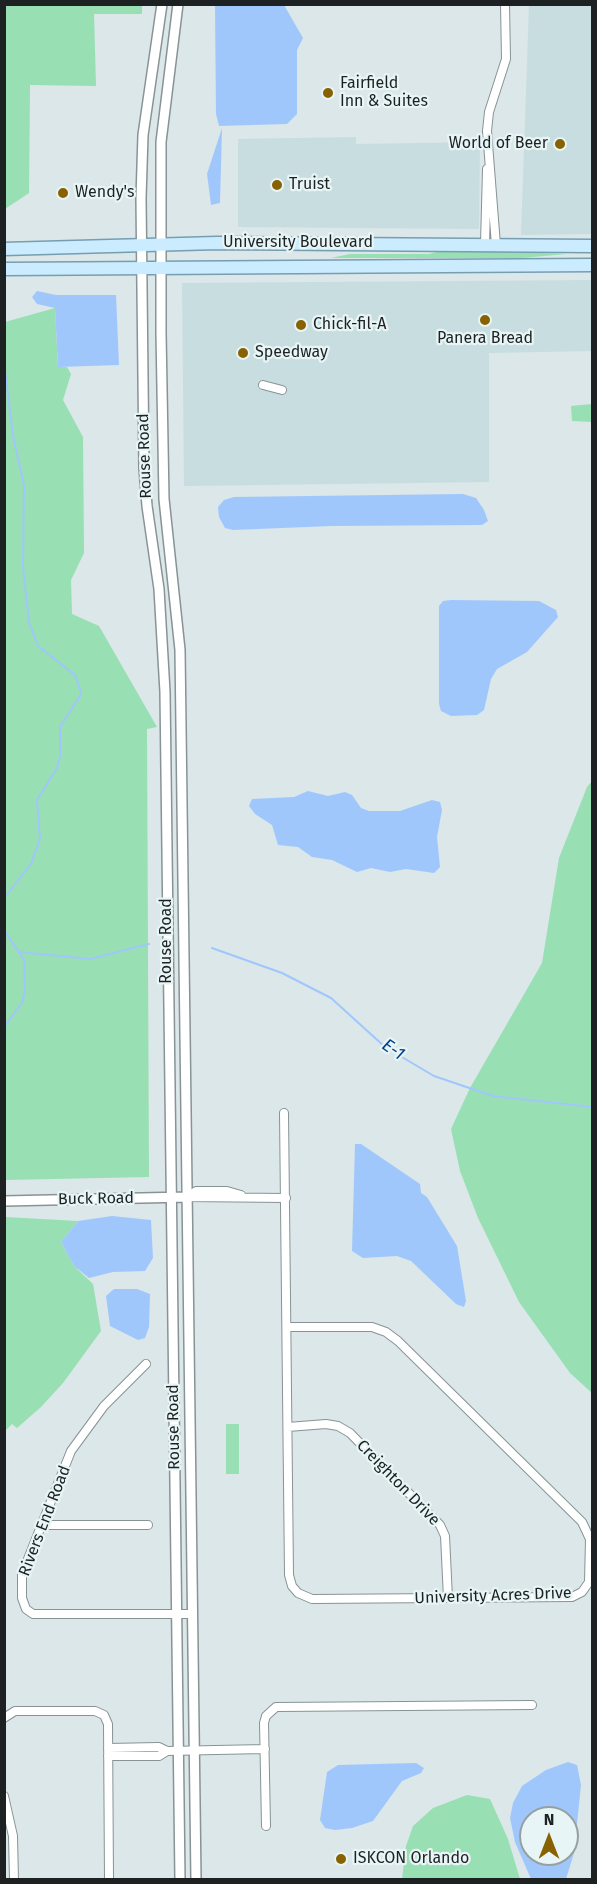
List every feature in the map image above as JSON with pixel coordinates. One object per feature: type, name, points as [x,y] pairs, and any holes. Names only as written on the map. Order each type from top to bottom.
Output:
[{"type":"main road","name":"University Boulevard","points":[[4,249],[141,244],[592,246]]},
{"type":"main road","name":"University Boulevard","points":[[4,269],[588,265]]},
{"type":"street","name":"Rouse Road","points":[[162,4],[143,135],[141,244],[144,468],[164,650],[180,1880]]},
{"type":"street","name":"Rouse Road","points":[[178,4],[164,108],[160,267],[164,499],[180,650],[196,1880]]},
{"type":"street","points":[[491,244],[489,112],[506,59],[505,4]]},
{"type":"street","points":[[262,385],[282,390]]},
{"type":"street","points":[[164,650],[180,650]]},
{"type":"street","name":"University Acres Drive","points":[[284,1113],[289,1575],[292,1586],[298,1593],[312,1599],[572,1597],[582,1592],[589,1582],[588,1531],[386,1332],[372,1327],[287,1327]]},
{"type":"street","name":"Buck Road","points":[[4,1201],[227,1195],[286,1198]]},
{"type":"street","name":"Rivers End Road","points":[[146,1364],[104,1406],[72,1451],[22,1574],[22,1598],[26,1609],[33,1614],[193,1614]]},
{"type":"street","name":"Creighton Drive","points":[[288,1427],[326,1424],[338,1426],[350,1433],[440,1525],[446,1536],[448,1598]]},
{"type":"street","points":[[41,1525],[148,1525]]},
{"type":"street","points":[[266,1826],[264,1723],[266,1716],[276,1707],[532,1705]]},
{"type":"street","points":[[4,1718],[15,1711],[95,1711],[104,1714],[108,1724],[109,1880]]},
{"type":"street","points":[[108,1752],[135,1752],[159,1756],[167,1751],[265,1749]]},
{"type":"street","points":[[4,1796],[12,1828],[14,1880]]},
{"type":"shaded area","points":[[529,5],[592,5],[592,234],[521,235]]},
{"type":"shaded area","points":[[356,137],[356,144],[480,142],[479,229],[238,227],[238,139]]},
{"type":"shaded area","points":[[592,280],[592,351],[489,353],[489,482],[184,486],[182,283]]},
{"type":"green space","points":[[5,4],[142,5],[142,14],[94,14],[96,86],[30,85],[29,193],[5,209]]},
{"type":"green space","points":[[448,249],[566,254],[522,258],[331,258],[350,254],[429,254]]},
{"type":"green space","points":[[55,308],[58,367],[67,367],[71,374],[63,400],[83,437],[84,553],[71,580],[72,614],[99,626],[157,727],[147,729],[149,1177],[5,1180],[5,322]]},
{"type":"green space","points":[[592,404],[592,422],[572,421],[571,406]]},
{"type":"green space","points":[[592,781],[592,1393],[570,1373],[519,1302],[478,1218],[460,1171],[451,1129],[470,1088],[542,963],[559,858],[587,787]]},
{"type":"green space","points":[[5,1217],[78,1221],[61,1242],[74,1266],[93,1284],[101,1331],[63,1383],[41,1407],[17,1428],[12,1424],[5,1431]]},
{"type":"green space","points":[[226,1424],[239,1424],[239,1474],[226,1474]]},
{"type":"green space","points":[[467,1795],[490,1799],[508,1839],[520,1879],[402,1879],[406,1846],[413,1826],[433,1808]]},
{"type":"water","points":[[215,5],[284,5],[303,38],[297,50],[297,114],[287,124],[219,126],[216,114]]},
{"type":"water","points":[[222,128],[220,203],[211,205],[207,174]]},
{"type":"water","points":[[37,291],[56,295],[116,295],[119,365],[58,367],[55,308],[37,304],[32,297]]},
{"type":"water","points":[[463,494],[476,498],[488,521],[482,525],[331,526],[233,530],[225,528],[219,517],[218,507],[224,500],[234,497]]},
{"type":"water","points":[[443,601],[539,601],[556,610],[558,617],[527,652],[497,669],[491,679],[484,710],[477,715],[451,716],[441,711],[439,704],[439,606]]},
{"type":"water","points":[[308,791],[328,796],[345,792],[352,795],[361,808],[369,811],[400,811],[432,800],[440,802],[442,810],[437,837],[440,867],[434,873],[406,869],[390,872],[371,868],[357,872],[332,860],[312,857],[298,847],[278,845],[272,825],[255,814],[249,806],[252,799],[294,797]]},
{"type":"water","points":[[355,1144],[361,1144],[420,1184],[421,1193],[427,1197],[457,1246],[466,1301],[464,1307],[456,1304],[411,1261],[397,1256],[363,1258],[352,1251]]},
{"type":"water","points":[[112,1216],[151,1220],[153,1258],[145,1271],[113,1272],[89,1278],[74,1266],[61,1242],[78,1221]]},
{"type":"water","points":[[114,1289],[137,1289],[150,1294],[149,1327],[145,1338],[138,1340],[110,1326],[106,1296]]},
{"type":"water","points":[[568,1762],[577,1765],[581,1785],[579,1806],[519,1806],[519,1851],[510,1818],[513,1803],[522,1786],[546,1770]]},
{"type":"water","points":[[416,1763],[424,1768],[421,1773],[402,1781],[373,1821],[352,1828],[335,1830],[325,1828],[320,1820],[327,1772],[338,1765]]},
{"type":"water","points":[[525,1866],[570,1866],[566,1879],[531,1879]]},
{"type":"waterway","points":[[4,362],[13,436],[24,485],[23,567],[29,622],[38,646],[76,676],[81,694],[60,727],[60,756],[57,768],[37,800],[40,839],[31,864],[4,898]]},
{"type":"waterway","points":[[4,930],[24,960],[25,990],[22,1003],[4,1027]]},
{"type":"waterway","name":"E-1","points":[[19,952],[90,959],[149,944]]},
{"type":"waterway","name":"E-1","points":[[212,948],[282,973],[331,998],[385,1047],[434,1076],[493,1096],[592,1107]]},
{"type":"place","name":"Fairfield Inn & Suites","points":[[328,93]]},
{"type":"place","name":"World of Beer","points":[[560,144]]},
{"type":"place","name":"Truist","points":[[277,185]]},
{"type":"place","name":"Wendy's","points":[[63,193]]},
{"type":"place","name":"Panera Bread","points":[[485,320]]},
{"type":"place","name":"Chick-fil-A","points":[[301,325]]},
{"type":"place","name":"Speedway","points":[[243,353]]},
{"type":"place","name":"ISKCON Orlando","points":[[341,1859]]}]
